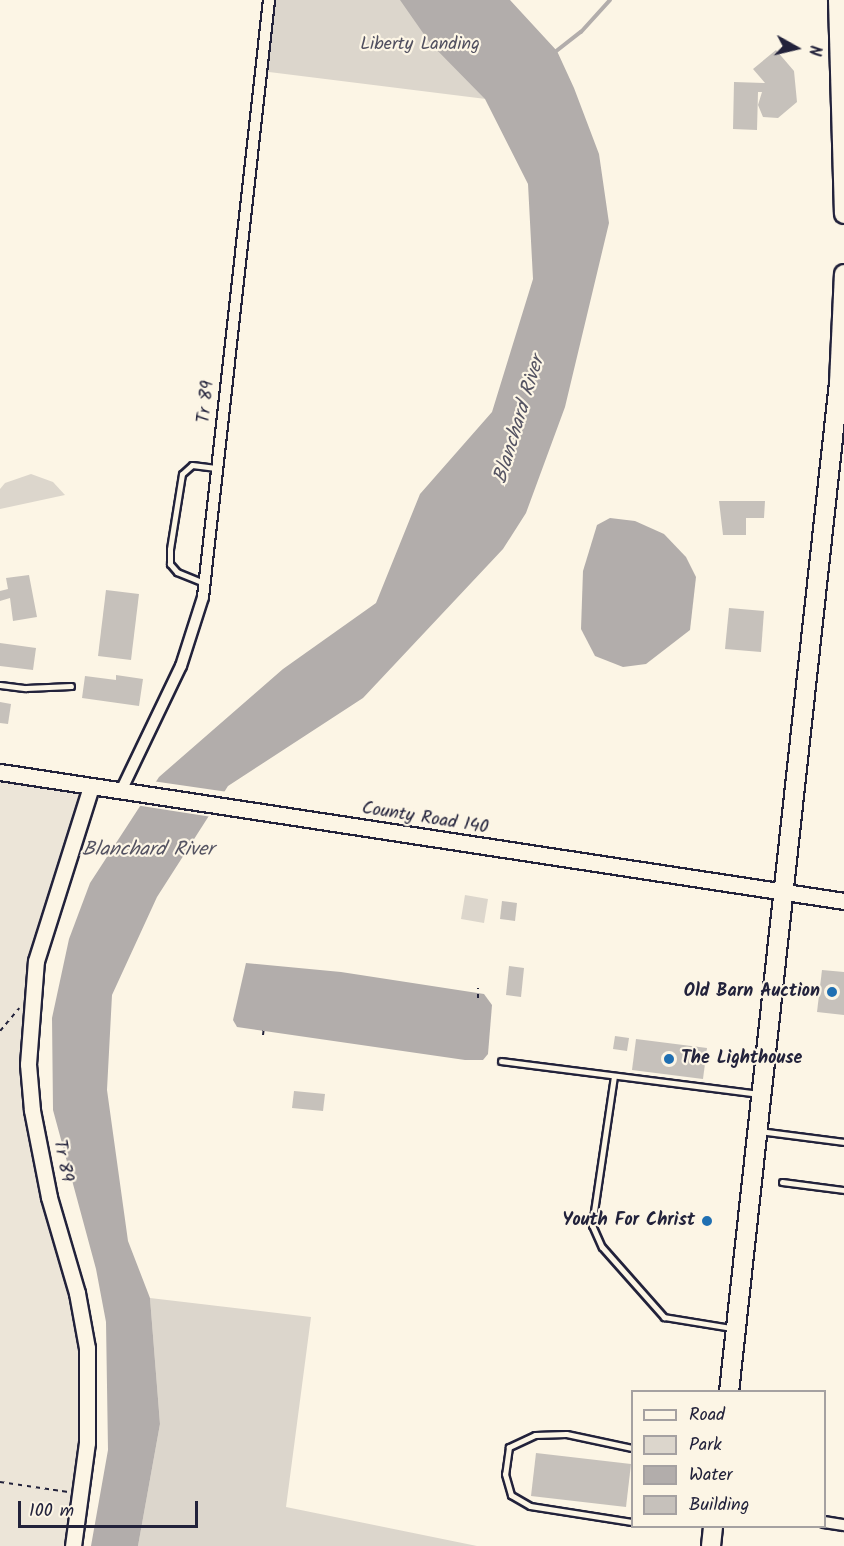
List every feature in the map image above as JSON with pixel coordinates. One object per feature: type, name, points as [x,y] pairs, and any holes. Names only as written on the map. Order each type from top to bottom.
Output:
[{"type":"main road","points":[[838,0],[844,214]]},
{"type":"main road","points":[[729,1390],[839,383],[844,274]]},
{"type":"main road","points":[[711,1546],[713,1528]]},
{"type":"street","name":"Tr 89","points":[[128,792],[181,666],[206,583],[268,0]]},
{"type":"street","name":"County Road 140","points":[[0,772],[844,901]]},
{"type":"street","name":"Tr 89","points":[[73,1546],[82,1494],[89,1389],[87,1348],[77,1293],[49,1197],[32,1110],[28,1064],[30,994],[36,961],[91,787]]},
{"type":"street","points":[[826,1522],[844,1525]]},
{"type":"lane","points":[[206,583],[177,572],[170,564],[170,549],[182,474],[192,465],[219,468]]},
{"type":"lane","points":[[0,685],[26,688],[71,686]]},
{"type":"lane","points":[[501,1061],[761,1095]]},
{"type":"lane","points":[[614,1076],[592,1226],[602,1247],[663,1317],[736,1328]]},
{"type":"lane","points":[[757,1131],[844,1142]]},
{"type":"lane","points":[[782,1182],[844,1190]]},
{"type":"lane","points":[[631,1448],[566,1434],[535,1435],[509,1447],[505,1474],[511,1495],[530,1506],[631,1522]]},
{"type":"path","points":[[478,988],[478,998]]},
{"type":"path","points":[[0,1031],[30,994]]},
{"type":"path","points":[[263,1035],[264,1026]]},
{"type":"path","points":[[0,1482],[82,1494]]},
{"type":"shaded area","points":[[0,773],[91,787],[36,961],[28,1064],[87,1348],[71,1546],[0,1546]]},
{"type":"green space","name":"Liberty Landing","points":[[269,0],[439,0],[535,105],[261,71]]},
{"type":"green space","points":[[31,474],[53,482],[65,495],[0,509],[0,489],[5,483]]},
{"type":"green space","points":[[465,895],[488,899],[484,923],[461,919]]},
{"type":"green space","points":[[150,1298],[311,1317],[286,1507],[477,1546],[138,1546],[160,1424]]},
{"type":"water","name":"Blanchard River","points":[[400,0],[510,0],[557,51],[574,88],[599,154],[609,223],[565,407],[526,513],[503,549],[363,698],[228,786],[157,897],[112,995],[107,1090],[128,1241],[150,1298],[160,1424],[138,1546],[91,1546],[108,1450],[106,1322],[96,1269],[53,1110],[52,1018],[69,939],[90,883],[159,777],[283,669],[376,603],[420,494],[492,412],[533,279],[528,184],[485,99],[430,43]]},
{"type":"water","points":[[610,518],[635,521],[664,534],[686,557],[696,577],[690,630],[646,664],[623,667],[595,656],[581,629],[583,571],[597,525]]},
{"type":"water","points":[[246,963],[341,972],[484,994],[492,1005],[488,1054],[483,1060],[465,1060],[237,1027],[233,1020]]},
{"type":"pier","points":[[152,781],[228,792],[212,817],[135,805]]},
{"type":"building","points":[[776,50],[794,71],[797,102],[778,118],[763,117],[758,105],[762,92],[758,92],[757,130],[733,129],[734,82],[765,83],[753,69]]},
{"type":"building","points":[[719,501],[765,501],[764,518],[746,518],[746,535],[723,535]]},
{"type":"building","points":[[29,575],[37,617],[13,621],[10,598],[0,601],[0,591],[8,589],[6,578]]},
{"type":"building","points":[[106,590],[139,594],[131,660],[98,656]]},
{"type":"building","points":[[729,608],[764,611],[761,652],[725,649]]},
{"type":"building","points":[[0,643],[36,648],[33,670],[0,666]]},
{"type":"building","points":[[116,675],[143,679],[139,706],[82,698],[85,676],[116,680]]},
{"type":"building","points":[[0,702],[11,704],[8,724],[0,723]]},
{"type":"building","points":[[502,901],[517,903],[515,921],[500,919]]},
{"type":"building","points":[[509,966],[524,968],[521,997],[506,995]]},
{"type":"building","name":"Old Barn Auction","points":[[822,970],[844,972],[844,1015],[817,1012]]},
{"type":"building","points":[[615,1036],[629,1038],[627,1051],[613,1049]]},
{"type":"building","name":"The Lighthouse","points":[[636,1039],[707,1048],[703,1079],[632,1070]]},
{"type":"building","points":[[294,1091],[325,1094],[323,1111],[292,1108]]},
{"type":"building","points":[[536,1453],[631,1464],[626,1507],[531,1496]]},
{"type":"waterway","points":[[555,52],[581,32],[610,0]]},
{"type":"place","name":"Old Barn Auction","points":[[832,992]]},
{"type":"place","name":"The Lighthouse","points":[[669,1059]]},
{"type":"place","name":"Youth For Christ","points":[[707,1221]]}]
